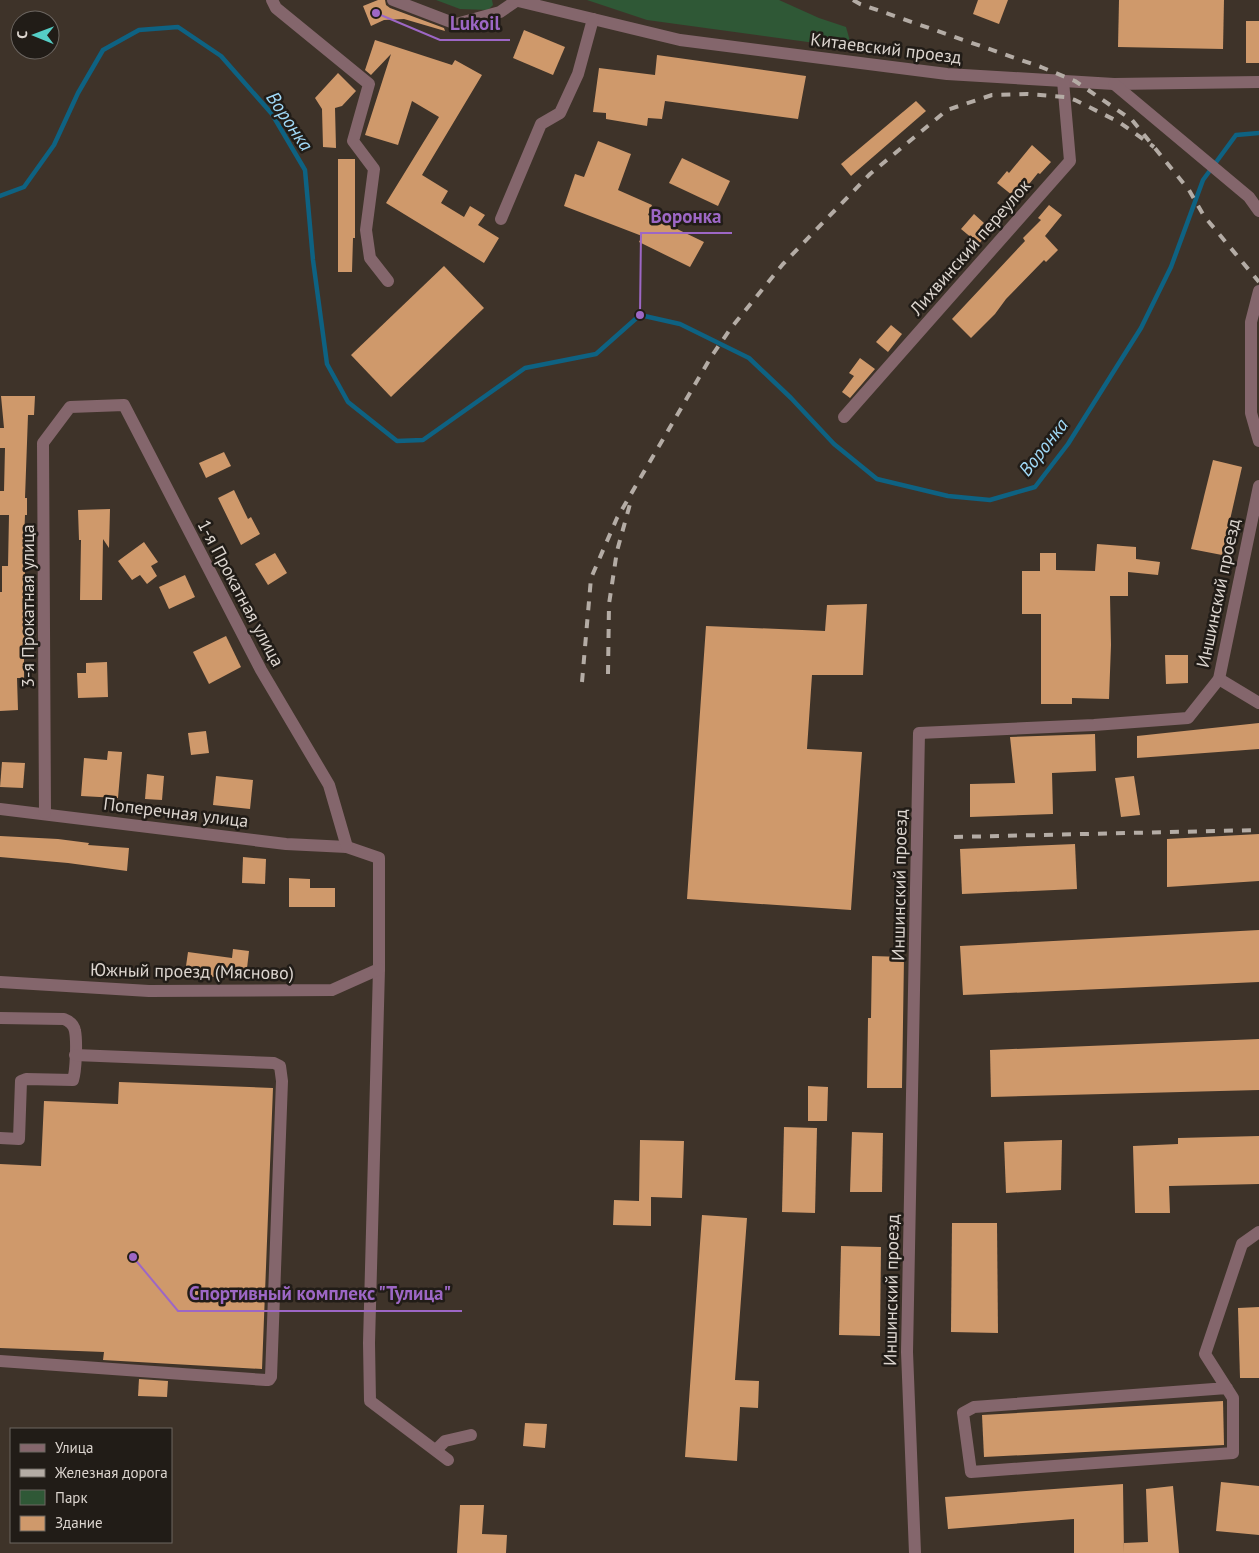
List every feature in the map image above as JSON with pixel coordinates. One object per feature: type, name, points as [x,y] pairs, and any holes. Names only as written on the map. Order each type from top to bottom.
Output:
[{"type":"street","points":[[272,0],[276,8],[369,84],[353,141],[374,169],[366,230],[370,258],[388,282]]},
{"type":"street","points":[[393,0],[456,24],[500,12],[515,0]]},
{"type":"street","name":"Китаевский проезд","points":[[515,0],[690,41],[947,74],[1114,84],[1259,82]]},
{"type":"street","points":[[501,219],[541,124],[560,113],[574,82],[593,19]]},
{"type":"street","name":"Лихвинский переулок","points":[[844,417],[1070,161],[1064,80]]},
{"type":"street","points":[[1114,84],[1249,197],[1259,211]]},
{"type":"street","points":[[1259,291],[1251,322],[1251,412],[1259,441]]},
{"type":"street","name":"1-я Прокатная улица","points":[[70,407],[124,405],[261,670],[329,785],[347,847]]},
{"type":"street","name":"3-я Прокатная улица","points":[[45,814],[43,443],[70,407]]},
{"type":"street","name":"Иншинский проезд","points":[[915,1553],[907,1352],[919,733],[1094,725],[1188,718],[1219,679],[1259,486]]},
{"type":"street","points":[[1219,679],[1259,703]]},
{"type":"street","name":"Поперечная улица","points":[[0,809],[286,844],[347,847],[379,858],[379,969]]},
{"type":"street","points":[[379,969],[369,1343],[370,1401],[448,1460]]},
{"type":"street","name":"Южный проезд (Мясново)","points":[[0,982],[149,991],[332,990],[379,969]]},
{"type":"street","points":[[0,1018],[58,1018],[69,1021],[75,1031],[73,1080],[26,1079],[21,1082],[19,1139],[0,1138]]},
{"type":"street","points":[[0,1361],[266,1380],[269,1380],[271,1377],[282,1081],[280,1066],[274,1063],[75,1055]]},
{"type":"street","points":[[1227,1388],[974,1407],[963,1413],[971,1472],[1233,1453],[1233,1398],[1227,1388],[1206,1354],[1242,1244],[1259,1232]]},
{"type":"street","points":[[436,1450],[445,1441],[471,1436]]},
{"type":"green space","points":[[436,0],[492,0],[493,5],[488,10],[460,9]]},
{"type":"green space","points":[[587,0],[779,0],[819,18],[846,27],[852,48],[647,20]]},
{"type":"building","points":[[378,0],[385,0],[386,5],[390,8],[444,28],[445,31],[404,19],[384,20],[371,26],[363,6]]},
{"type":"building","points":[[978,0],[1008,0],[999,24],[973,14]]},
{"type":"building","points":[[1119,0],[1224,0],[1223,49],[1118,47]]},
{"type":"building","points":[[1246,21],[1259,21],[1259,63],[1246,63]]},
{"type":"building","points":[[524,30],[565,47],[553,75],[513,58]]},
{"type":"building","points":[[375,40],[452,65],[455,60],[482,75],[422,175],[448,191],[441,203],[464,217],[470,206],[485,215],[478,225],[499,238],[484,263],[386,203],[439,117],[412,101],[398,145],[365,135],[391,54],[371,75],[365,70]]},
{"type":"building","points":[[657,55],[806,76],[798,119],[665,101],[662,119],[648,118],[647,126],[606,119],[606,113],[593,112],[599,68],[655,75]]},
{"type":"building","points":[[338,73],[356,91],[342,106],[335,108],[336,148],[323,147],[322,109],[315,98]]},
{"type":"building","points":[[916,101],[926,111],[851,176],[841,164]]},
{"type":"building","points":[[598,141],[631,154],[618,190],[652,205],[648,215],[704,242],[690,267],[639,242],[642,236],[564,206],[575,174],[584,177]]},
{"type":"building","points":[[1032,145],[1051,162],[1040,174],[1038,173],[1017,199],[997,183],[1007,171],[1009,173]]},
{"type":"building","points":[[682,158],[730,181],[718,206],[669,183]]},
{"type":"building","points":[[338,159],[355,159],[355,238],[353,238],[352,272],[338,272]]},
{"type":"building","points":[[1049,205],[1062,215],[1045,236],[1058,250],[1046,262],[1044,260],[971,338],[952,319],[1025,241],[1023,238],[1041,220],[1038,218]]},
{"type":"building","points":[[974,214],[984,223],[980,227],[988,233],[979,244],[961,229]]},
{"type":"building","points":[[444,266],[484,308],[391,397],[351,355]]},
{"type":"building","points":[[891,325],[902,334],[888,352],[876,342]]},
{"type":"building","points":[[860,358],[875,369],[850,398],[842,392],[854,376],[849,373]]},
{"type":"building","points":[[1,396],[35,396],[34,415],[28,415],[25,498],[27,498],[27,515],[25,515],[23,566],[25,566],[25,580],[23,580],[24,678],[17,678],[18,710],[0,711],[0,592],[2,592],[2,566],[8,566],[9,515],[0,515],[0,491],[4,491],[5,448],[0,448],[0,428],[4,428]]},
{"type":"building","points":[[224,452],[231,466],[206,478],[199,463]]},
{"type":"building","points":[[1213,460],[1242,467],[1222,555],[1191,549]]},
{"type":"building","points":[[234,490],[248,519],[251,517],[260,534],[241,545],[218,498]]},
{"type":"building","points":[[110,509],[109,548],[103,539],[102,600],[80,600],[81,540],[79,540],[78,510]]},
{"type":"building","points":[[144,542],[158,562],[151,566],[157,576],[147,584],[140,575],[132,580],[118,561]]},
{"type":"building","points":[[1097,544],[1136,547],[1136,559],[1160,562],[1158,575],[1128,572],[1128,596],[1110,596],[1109,699],[1072,698],[1072,704],[1041,704],[1041,614],[1022,614],[1022,571],[1040,571],[1040,553],[1056,553],[1056,570],[1095,571]]},
{"type":"building","points":[[275,553],[287,573],[268,585],[255,564]]},
{"type":"building","points":[[185,575],[195,597],[169,609],[159,587]]},
{"type":"building","points":[[867,604],[863,675],[812,675],[807,749],[862,752],[851,910],[687,899],[706,626],[825,631],[827,605]]},
{"type":"building","points":[[226,636],[241,667],[209,684],[193,652]]},
{"type":"building","points":[[1165,655],[1188,655],[1188,683],[1166,684]]},
{"type":"building","points":[[107,662],[108,697],[78,698],[77,673],[86,673],[86,663]]},
{"type":"building","points":[[1259,723],[1259,749],[1137,758],[1137,736]]},
{"type":"building","points":[[206,731],[209,753],[191,755],[188,733]]},
{"type":"building","points":[[1095,734],[1096,771],[1052,773],[1053,814],[970,817],[970,784],[1015,783],[1010,737]]},
{"type":"building","points":[[108,751],[122,752],[118,798],[81,796],[84,758],[107,760]]},
{"type":"building","points":[[2,762],[25,763],[23,788],[0,787]]},
{"type":"building","points":[[147,774],[164,776],[162,800],[145,799]]},
{"type":"building","points":[[216,776],[253,780],[250,809],[213,805]]},
{"type":"building","points":[[1134,776],[1140,815],[1121,817],[1115,778]]},
{"type":"building","points":[[1259,834],[1259,881],[1167,887],[1167,839]]},
{"type":"building","points":[[0,836],[58,839],[89,843],[88,845],[129,848],[127,871],[0,857]]},
{"type":"building","points":[[1075,844],[1077,889],[962,894],[960,849]]},
{"type":"building","points":[[243,857],[266,859],[265,884],[242,883]]},
{"type":"building","points":[[289,878],[310,879],[310,888],[335,888],[335,907],[289,907]]},
{"type":"building","points":[[1259,930],[1259,982],[963,995],[960,946]]},
{"type":"building","points":[[233,949],[249,951],[246,977],[215,974],[215,977],[185,973],[188,952],[232,958]]},
{"type":"building","points":[[872,956],[904,957],[902,1088],[867,1088],[868,1018],[871,1018]]},
{"type":"building","points":[[1259,1039],[1259,1090],[991,1097],[990,1050]]},
{"type":"building","points":[[119,1082],[273,1088],[262,1369],[103,1360],[104,1352],[0,1348],[0,1164],[41,1166],[44,1101],[118,1104]]},
{"type":"building","points":[[808,1086],[828,1087],[827,1121],[808,1121]]},
{"type":"building","points":[[784,1127],[817,1128],[815,1213],[782,1212]]},
{"type":"building","points":[[852,1132],[883,1133],[882,1192],[850,1192]]},
{"type":"building","points":[[1259,1136],[1259,1184],[1169,1186],[1170,1213],[1135,1213],[1133,1146],[1178,1144],[1178,1138]]},
{"type":"building","points":[[640,1140],[684,1141],[682,1198],[651,1197],[651,1226],[613,1225],[614,1200],[639,1201]]},
{"type":"building","points":[[1062,1140],[1061,1190],[1006,1193],[1004,1142]]},
{"type":"building","points":[[702,1215],[747,1218],[735,1380],[759,1381],[758,1408],[740,1407],[737,1461],[685,1457]]},
{"type":"building","points":[[952,1223],[997,1223],[998,1333],[951,1332]]},
{"type":"building","points":[[841,1246],[881,1247],[880,1336],[839,1335]]},
{"type":"building","points":[[1259,1307],[1259,1378],[1240,1378],[1238,1308]]},
{"type":"building","points":[[139,1379],[168,1381],[167,1397],[138,1396]]},
{"type":"building","points":[[1223,1401],[1224,1445],[984,1457],[982,1415]]},
{"type":"building","points":[[525,1423],[547,1424],[545,1448],[523,1446]]},
{"type":"building","points":[[1221,1482],[1259,1486],[1259,1535],[1216,1531]]},
{"type":"building","points":[[1123,1484],[1124,1553],[1074,1553],[1074,1519],[948,1529],[945,1497]]},
{"type":"building","points":[[1173,1486],[1179,1553],[1124,1553],[1124,1543],[1148,1542],[1146,1489]]},
{"type":"building","points":[[460,1505],[484,1505],[482,1534],[507,1535],[506,1553],[457,1553]]},
{"type":"waterway","name":"Воронка","points":[[0,196],[24,187],[54,145],[78,93],[103,50],[139,30],[178,27],[221,56],[272,114],[305,170],[313,260],[327,364],[348,402],[397,441],[423,440],[525,368],[596,354],[640,315],[680,324],[749,358],[791,398],[834,444],[877,479],[948,496],[990,500],[1035,487],[1068,444],[1141,328],[1171,267],[1203,180],[1236,135],[1259,133]]},
{"type":"railway","points":[[853,0],[1075,81],[1132,120],[1189,190],[1204,216],[1259,282]]},
{"type":"railway","points":[[582,682],[591,578],[617,518],[711,357],[731,328],[783,264],[870,174],[947,110],[992,95],[1027,94],[1065,97],[1075,100],[1119,122],[1154,147]]},
{"type":"railway","points":[[608,674],[609,604],[617,551],[630,504]]},
{"type":"railway","points":[[954,837],[1259,830]]},
{"type":"place","name":"Lukoil","points":[[376,13]]},
{"type":"place","name":"Воронка","points":[[640,315]]},
{"type":"place","name":"Спортивный комплекс \"Тулица\"","points":[[133,1257]]}]
